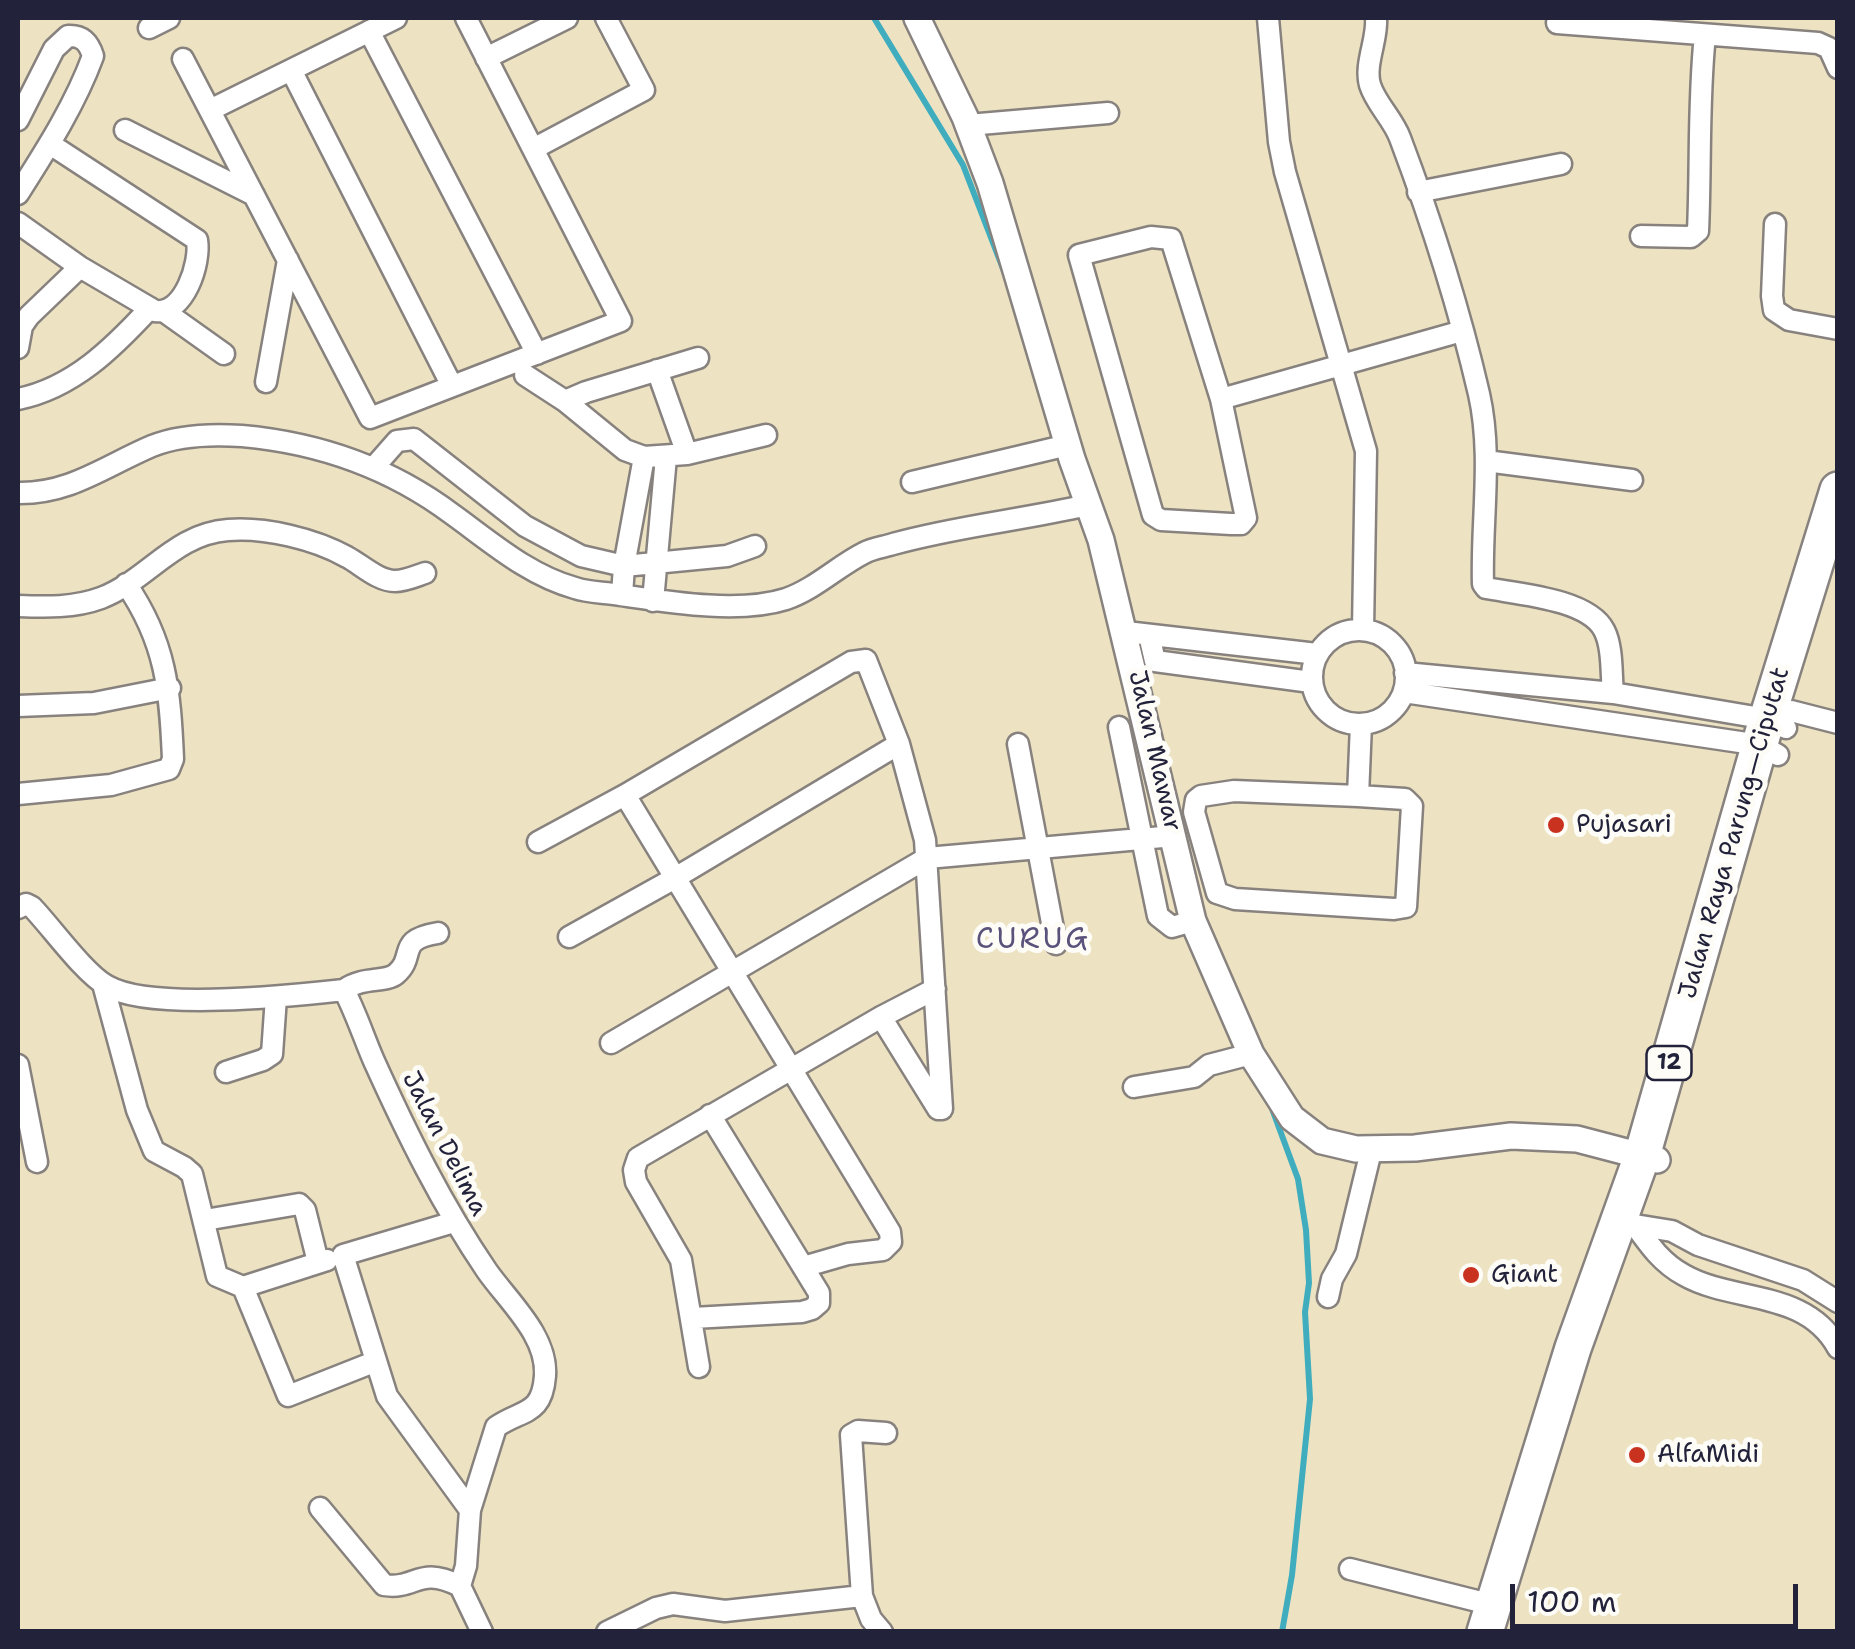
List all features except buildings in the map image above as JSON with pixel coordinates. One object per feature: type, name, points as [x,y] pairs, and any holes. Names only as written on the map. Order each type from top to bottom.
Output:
[{"type":"highway","name":"Jalan Raya Parung—Ciputat","points":[[1496,1623],[1635,1225],[1649,1158],[1815,601],[1838,490]]},
{"type":"highway","name":"Jalan Raya Parung—Ciputat","points":[[1815,601],[1838,568]]},
{"type":"highway","name":"Jalan Raya Parung—Ciputat","points":[[1496,1623],[1574,1348],[1649,1158]]},
{"type":"street","points":[[148,28],[170,18]]},
{"type":"street","points":[[210,110],[396,18]]},
{"type":"street","points":[[183,59],[370,418],[622,322],[466,18]]},
{"type":"street","points":[[486,58],[567,18]]},
{"type":"street","points":[[533,149],[644,90],[606,18]]},
{"type":"street","name":"Jalan Mawar","points":[[917,18],[968,125],[1000,212],[1087,504],[1137,633],[1133,734],[1160,838],[1185,924],[1248,1055],[1292,1118],[1306,1130],[1339,1146],[1370,1151],[1504,1136],[1577,1140],[1649,1158]]},
{"type":"street","points":[[1268,18],[1279,142],[1366,452],[1364,630]]},
{"type":"street","points":[[1376,18],[1378,38],[1368,72],[1370,86],[1398,132],[1462,331],[1483,416],[1483,584],[1486,588],[1562,603],[1590,613],[1606,636],[1613,693]]},
{"type":"street","points":[[1557,23],[1692,28],[1825,44],[1838,68]]},
{"type":"street","points":[[1641,236],[1691,237],[1698,231],[1702,155],[1692,28]]},
{"type":"street","points":[[369,31],[537,354]]},
{"type":"street","points":[[18,120],[54,49],[68,36],[80,36],[93,56],[50,144],[18,194]]},
{"type":"street","points":[[290,70],[452,386]]},
{"type":"street","points":[[968,125],[1108,113]]},
{"type":"street","points":[[125,130],[254,196]]},
{"type":"street","points":[[18,399],[43,393],[103,356],[157,310],[174,307],[196,270],[199,253],[197,240],[50,144]]},
{"type":"street","points":[[1418,192],[1561,164]]},
{"type":"street","points":[[18,223],[80,268],[157,310],[224,354]]},
{"type":"street","points":[[1774,224],[1774,310],[1789,320],[1838,329]]},
{"type":"street","points":[[1151,237],[1170,240],[1221,399],[1246,518],[1241,524],[1157,519],[1079,261],[1082,253],[1151,237]]},
{"type":"street","points":[[266,382],[288,260]]},
{"type":"street","points":[[18,348],[20,325],[80,268]]},
{"type":"street","points":[[1221,399],[1462,331]]},
{"type":"street","points":[[565,402],[698,358]]},
{"type":"street","points":[[654,601],[676,456],[657,370]]},
{"type":"street","points":[[525,375],[625,450],[644,457],[676,456],[766,435]]},
{"type":"street","points":[[18,493],[51,492],[152,446],[200,436],[240,436],[299,444],[375,466],[432,499],[484,550],[575,588],[654,601],[754,604],[786,599],[866,552],[970,526],[1087,504]]},
{"type":"street","points":[[375,466],[397,441],[414,439],[525,526],[582,556],[624,566],[727,556],[755,546]]},
{"type":"street","points":[[912,482],[1068,445]]},
{"type":"street","points":[[622,595],[644,457]]},
{"type":"street","points":[[1486,462],[1632,480]]},
{"type":"street","points":[[18,606],[72,605],[102,598],[165,553],[223,530],[242,529],[321,546],[383,579],[394,581],[425,573]]},
{"type":"street","points":[[18,794],[111,786],[169,769],[174,758],[170,688],[144,610],[126,584]]},
{"type":"street","points":[[1364,630],[1376,634],[1397,650],[1404,683],[1396,705],[1379,720],[1361,724],[1338,720],[1320,704],[1312,682],[1318,654],[1337,635],[1364,630]]},
{"type":"street","points":[[1137,633],[1318,654]]},
{"type":"street","points":[[1137,633],[1155,661],[1312,682]]},
{"type":"street","points":[[538,842],[625,796],[859,658],[870,666],[900,744],[919,809],[927,858],[941,1111],[881,1017]]},
{"type":"street","points":[[1404,683],[1613,693],[1776,732]]},
{"type":"street","points":[[1404,683],[1776,732],[1838,723]]},
{"type":"street","points":[[18,706],[94,703],[170,688]]},
{"type":"street","points":[[1358,796],[1361,724]]},
{"type":"street","points":[[569,936],[676,878],[900,744]]},
{"type":"street","points":[[1018,744],[1056,944]]},
{"type":"street","points":[[1234,790],[1358,796],[1410,801],[1412,828],[1406,907],[1217,894],[1194,812],[1201,796],[1234,790]]},
{"type":"street","points":[[625,796],[890,1232],[891,1242],[883,1250],[848,1254],[802,1267]]},
{"type":"street","points":[[611,1043],[927,858],[1160,838]]},
{"type":"street","points":[[18,908],[26,904],[32,908],[103,984],[142,998],[276,997],[344,990],[360,980],[391,977],[399,972],[410,943],[419,936],[438,933]]},
{"type":"street","points":[[103,984],[136,1110],[154,1152],[192,1174],[217,1276],[243,1287],[454,1222]]},
{"type":"street","points":[[699,1367],[681,1260],[636,1182],[638,1158],[935,989]]},
{"type":"street","name":"Jalan Delima","points":[[344,990],[409,1136],[454,1222],[533,1333],[544,1358],[539,1402],[524,1414],[496,1426],[470,1510],[466,1566],[460,1586]]},
{"type":"street","points":[[226,1072],[272,1054],[276,997]]},
{"type":"street","points":[[1134,1087],[1194,1076],[1209,1065],[1248,1055]]},
{"type":"street","points":[[18,1065],[38,1162]]},
{"type":"street","points":[[693,1318],[812,1309],[819,1303],[819,1293],[710,1115]]},
{"type":"street","points":[[1328,1297],[1346,1254],[1368,1174],[1370,1151]]},
{"type":"street","points":[[205,1220],[299,1204],[305,1210],[318,1262]]},
{"type":"street","points":[[1635,1225],[1672,1231],[1698,1245],[1803,1280],[1838,1302]]},
{"type":"street","points":[[1635,1225],[1658,1258],[1688,1278],[1784,1304],[1807,1315],[1838,1348]]},
{"type":"street","points":[[343,1255],[388,1396],[470,1510]]},
{"type":"street","points":[[243,1287],[288,1396],[374,1362]]},
{"type":"street","points":[[882,1632],[871,1619],[862,1596],[851,1435],[858,1431],[886,1433]]},
{"type":"street","points":[[320,1508],[384,1585],[396,1586],[431,1576],[460,1586],[476,1630]]},
{"type":"street","points":[[1350,1569],[1496,1623]]},
{"type":"street","points":[[607,1632],[672,1604],[727,1621],[862,1596]]},
{"type":"waterway","points":[[874,18],[963,165],[1005,274]]},
{"type":"waterway","points":[[1271,1106],[1298,1179],[1309,1283],[1305,1312],[1310,1399],[1292,1575],[1282,1632]]},
{"type":"place","name":"Pujasari","points":[[1556,825]]},
{"type":"place","name":"Giant","points":[[1471,1275]]},
{"type":"place","name":"AlfaMidi","points":[[1637,1455]]},
{"type":"district","name":"CURUG","points":[[1033,940]]}]
